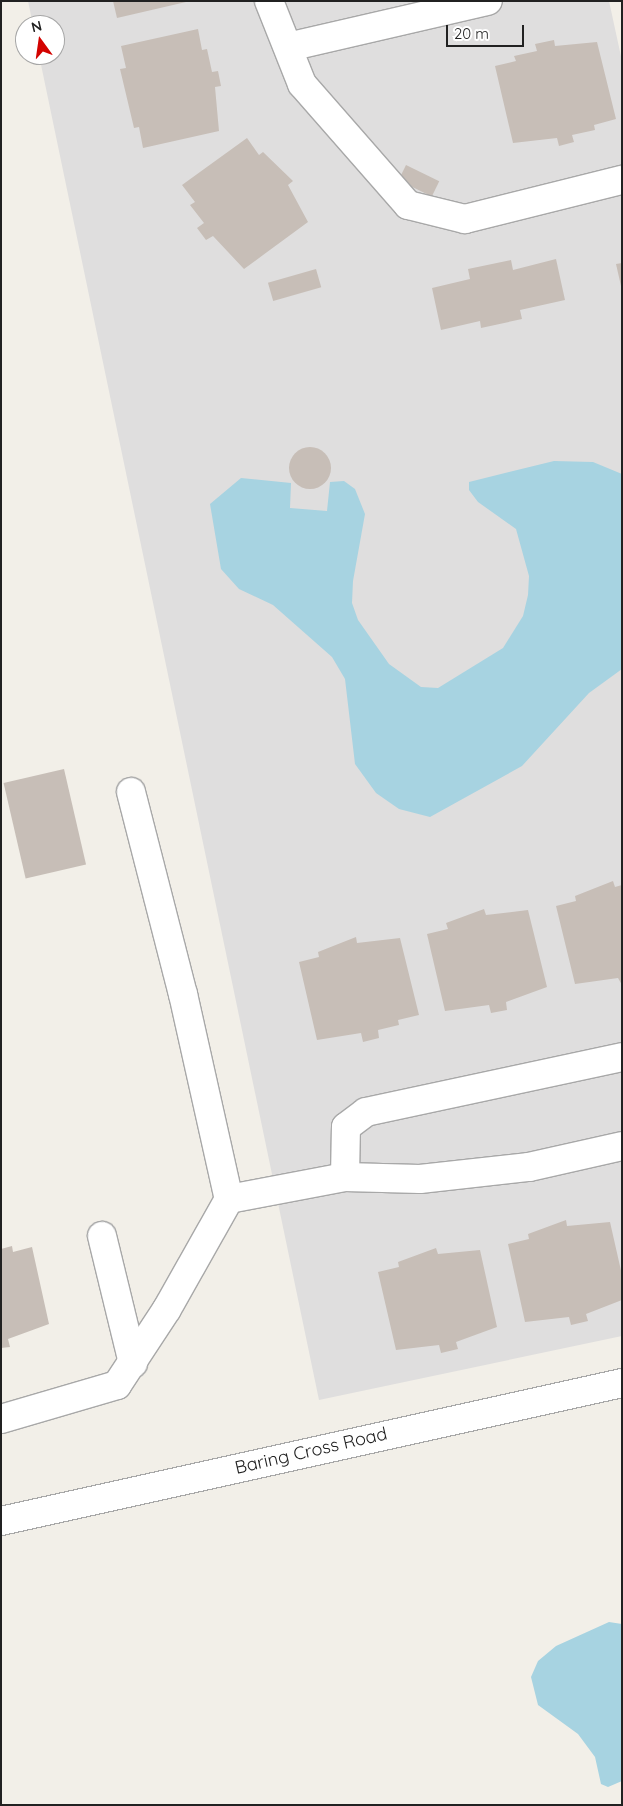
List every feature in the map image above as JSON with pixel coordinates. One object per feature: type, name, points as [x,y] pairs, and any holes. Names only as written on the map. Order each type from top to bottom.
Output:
[{"type":"street","points":[[269,1],[302,84],[408,205],[465,219],[622,180]]},
{"type":"street","points":[[288,47],[488,1]]},
{"type":"street","points":[[1,1419],[117,1385],[133,1363],[228,1199],[183,994],[131,792]]},
{"type":"street","points":[[345,1177],[346,1127],[366,1112],[622,1057]]},
{"type":"street","points":[[228,1199],[345,1177],[420,1179],[529,1167],[622,1146]]},
{"type":"street","points":[[102,1236],[133,1363]]},
{"type":"street","name":"Baring Cross Road","points":[[1,1521],[622,1383]]},
{"type":"shaded area","points":[[28,1],[609,1],[622,61],[622,1336],[319,1400],[41,65],[65,65],[65,15],[31,15]]},
{"type":"water","points":[[554,461],[593,462],[622,474],[622,669],[589,693],[522,766],[430,817],[399,809],[376,793],[355,764],[345,679],[332,657],[273,605],[239,589],[221,569],[210,504],[241,478],[291,483],[290,508],[327,511],[330,482],[344,481],[355,489],[365,514],[353,581],[352,603],[358,620],[389,664],[421,687],[438,688],[503,648],[523,616],[528,595],[529,576],[516,529],[478,502],[469,490],[469,482]]},
{"type":"water","points":[[609,1622],[622,1624],[622,1781],[608,1787],[601,1784],[595,1757],[578,1734],[538,1705],[531,1677],[538,1661],[556,1646]]},
{"type":"building","points":[[113,1],[186,1],[186,2],[117,18]]},
{"type":"building","points":[[198,29],[202,50],[207,49],[212,72],[218,71],[221,86],[215,87],[219,131],[143,148],[139,127],[134,128],[120,69],[126,68],[121,46]]},
{"type":"building","points":[[554,40],[555,46],[597,42],[616,119],[594,125],[595,130],[572,135],[574,142],[559,146],[557,138],[513,143],[495,66],[516,61],[514,56],[537,51],[535,44]]},
{"type":"building","points":[[247,138],[259,155],[263,152],[293,181],[288,185],[308,222],[244,269],[213,236],[206,240],[197,228],[204,223],[190,205],[195,202],[182,185]]},
{"type":"building","points":[[406,165],[439,181],[432,196],[399,180]]},
{"type":"building","points":[[556,259],[565,300],[520,310],[522,319],[481,328],[480,321],[441,330],[432,288],[470,279],[468,269],[511,260],[513,270]]},
{"type":"building","points":[[622,263],[622,286],[621,286],[616,264]]},
{"type":"building","points":[[316,269],[321,287],[273,301],[268,283]]},
{"type":"building","points":[[314,447],[322,450],[328,456],[331,468],[328,480],[322,486],[306,489],[298,486],[292,480],[289,464],[292,456],[298,450]]},
{"type":"building","points":[[64,769],[86,864],[26,878],[4,783]]},
{"type":"building","points":[[613,881],[615,887],[622,885],[622,985],[618,978],[575,984],[556,906],[576,901],[575,896]]},
{"type":"building","points":[[484,909],[486,915],[528,910],[547,987],[506,1002],[507,1010],[491,1013],[489,1005],[445,1011],[427,934],[448,929],[446,923]]},
{"type":"building","points":[[356,937],[357,943],[400,938],[419,1015],[398,1020],[399,1025],[378,1030],[379,1038],[363,1042],[361,1033],[317,1040],[299,962],[319,957],[318,952]]},
{"type":"building","points":[[566,1220],[567,1226],[610,1222],[622,1275],[622,1300],[586,1314],[588,1321],[571,1325],[569,1317],[525,1322],[508,1244],[529,1239],[528,1234]]},
{"type":"building","points":[[12,1246],[13,1252],[32,1247],[49,1324],[8,1339],[10,1347],[1,1348],[1,1249]]},
{"type":"building","points":[[436,1248],[438,1254],[480,1250],[497,1327],[456,1342],[458,1349],[441,1353],[439,1345],[396,1350],[378,1272],[399,1267],[398,1262]]}]
